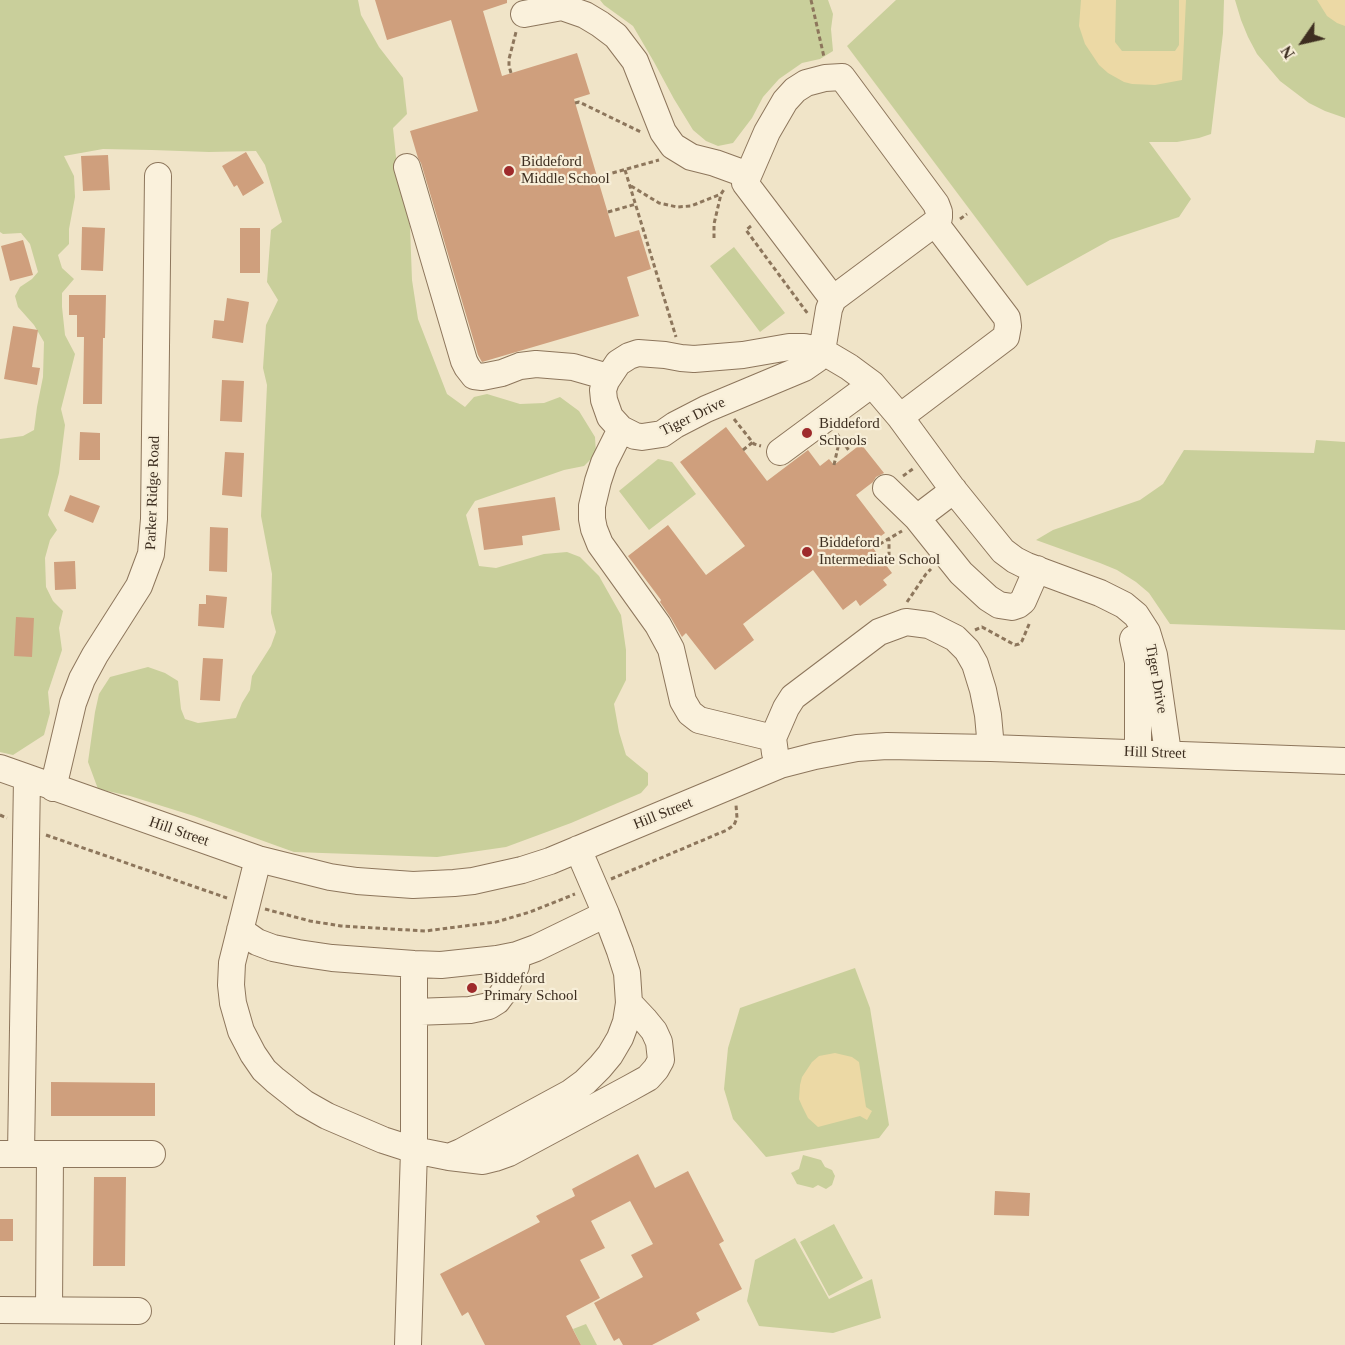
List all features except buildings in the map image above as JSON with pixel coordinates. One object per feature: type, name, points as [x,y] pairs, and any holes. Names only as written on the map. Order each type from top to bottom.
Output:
[{"type":"street","points":[[524,14],[562,8],[585,15],[621,41],[635,61],[663,132],[673,146],[691,157],[738,172],[833,299]]},
{"type":"street","points":[[738,172],[767,132],[784,101],[795,90],[806,83],[825,78],[842,77],[936,204],[939,218],[935,223],[833,299],[829,309],[822,351]]},
{"type":"street","points":[[406,167],[467,368],[474,376],[482,377],[520,366],[536,364],[573,367],[608,377],[603,390],[604,400],[610,417],[621,429],[604,463],[593,500],[592,519],[600,544],[658,625],[671,649],[683,701],[690,713],[699,720],[773,738]]},
{"type":"street","name":"Parker Ridge Road","points":[[53,788],[73,703],[82,679],[140,586],[151,554],[154,519],[158,176]]},
{"type":"street","points":[[900,417],[1005,337],[1008,332],[1007,318],[935,223]]},
{"type":"street","name":"Tiger Drive","points":[[608,377],[618,363],[638,353],[681,358],[710,358],[789,347],[804,347],[822,351],[861,375],[872,384],[900,417],[1003,551],[1015,560],[1100,593],[1124,605],[1136,615],[1147,632],[1154,655],[1168,753]]},
{"type":"street","name":"Tiger Drive","points":[[621,429],[642,437],[662,434],[706,410],[804,368],[817,359],[822,351]]},
{"type":"street","points":[[780,452],[872,384]]},
{"type":"street","points":[[886,488],[917,518],[961,573],[999,605],[1012,607],[1023,601],[1037,569]]},
{"type":"street","points":[[917,518],[954,490]]},
{"type":"street","name":"Tiger Drive","points":[[1100,593],[1128,626],[1136,647],[1138,752]]},
{"type":"street","points":[[780,765],[773,738],[793,697],[879,632],[906,622],[929,625],[955,639],[967,650],[975,664],[983,690],[991,748]]},
{"type":"street","name":"Hill Street","points":[[0,768],[258,859],[330,877],[357,881],[435,885],[500,876],[550,861],[780,765],[857,748],[887,746],[991,748],[1345,760]]},
{"type":"street","points":[[27,778],[10,1154],[152,1154]]},
{"type":"street","points":[[449,1157],[552,1103],[585,1082],[610,1055],[620,1038],[626,1022],[629,1002],[627,973],[606,914],[578,849]]},
{"type":"street","points":[[258,859],[232,963],[233,1003],[242,1031],[264,1070],[304,1103],[327,1116],[383,1140],[414,1150],[483,1161],[509,1153],[648,1078],[661,1060],[659,1042],[654,1031],[629,1002]]},
{"type":"street","points":[[240,930],[257,942],[273,948],[332,958],[441,965],[518,955],[606,914]]},
{"type":"street","points":[[414,1012],[470,1010],[489,1006],[503,993],[516,966],[518,955]]},
{"type":"street","points":[[408,1345],[414,1150],[414,964]]},
{"type":"street","points":[[49,1310],[50,1154]]},
{"type":"street","points":[[0,1310],[138,1311]]},
{"type":"path","points":[[811,0],[824,57]]},
{"type":"path","points":[[511,73],[509,59],[515,34],[524,14]]},
{"type":"path","points":[[575,103],[579,102],[643,134]]},
{"type":"path","points":[[598,177],[660,160]]},
{"type":"path","points":[[626,170],[681,358]]},
{"type":"path","points":[[714,238],[714,224],[721,194],[728,184],[726,176],[738,172]]},
{"type":"path","points":[[630,186],[660,203],[678,207],[691,206],[721,194]]},
{"type":"path","points":[[608,212],[636,204]]},
{"type":"path","points":[[756,222],[746,230],[812,319]]},
{"type":"path","points":[[729,414],[753,442],[780,452]]},
{"type":"path","points":[[834,465],[840,438]]},
{"type":"path","points":[[743,450],[753,442]]},
{"type":"path","points":[[912,461],[916,467]]},
{"type":"path","points":[[873,548],[902,531],[917,518]]},
{"type":"path","points":[[884,562],[889,556],[889,539]]},
{"type":"path","points":[[902,607],[926,574],[947,557]]},
{"type":"path","points":[[0,815],[26,827],[209,892],[282,914],[341,926],[425,931],[496,922],[530,912],[717,835],[734,825],[737,818],[735,784]]},
{"type":"green space","points":[[0,0],[358,0],[361,15],[379,47],[403,78],[407,114],[393,128],[396,157],[410,226],[412,280],[418,319],[447,394],[465,407],[474,397],[487,394],[520,404],[544,403],[560,397],[579,411],[595,437],[596,454],[584,466],[564,470],[475,501],[466,515],[479,566],[496,568],[544,554],[567,552],[580,557],[599,576],[621,615],[626,650],[626,680],[614,704],[626,755],[648,773],[648,785],[641,793],[571,823],[506,847],[437,857],[294,852],[194,816],[130,796],[98,789],[88,762],[99,694],[110,677],[148,667],[178,681],[181,709],[185,719],[198,723],[236,718],[250,690],[252,676],[271,646],[276,632],[271,613],[272,574],[261,516],[267,385],[263,368],[266,325],[278,300],[267,282],[271,230],[282,222],[265,165],[256,151],[103,149],[64,156],[74,176],[75,197],[69,229],[69,244],[58,255],[62,268],[74,279],[62,293],[62,307],[65,335],[75,354],[61,409],[65,425],[59,473],[48,515],[57,530],[50,540],[45,558],[46,587],[53,601],[63,611],[59,628],[62,650],[48,692],[50,713],[44,735],[13,755],[0,752],[0,439],[23,436],[34,430],[43,377],[44,342],[34,325],[18,307],[15,296],[20,287],[38,272],[30,244],[21,233],[3,234],[0,232]]},
{"type":"green space","points":[[600,0],[828,0],[833,14],[831,29],[833,51],[820,59],[802,63],[779,79],[763,97],[752,118],[733,143],[718,146],[706,141],[693,130],[633,26]]},
{"type":"green space","points":[[896,0],[1224,0],[1223,33],[1211,134],[1177,142],[1149,142],[1191,199],[1179,217],[1110,240],[1027,286],[847,46]]},
{"type":"green space","points":[[1235,0],[1345,0],[1345,118],[1309,103],[1280,81],[1257,54],[1241,20]]},
{"type":"green space","points":[[734,247],[785,313],[760,332],[710,266]]},
{"type":"green space","points":[[1316,440],[1345,442],[1345,630],[1170,624],[1149,593],[1117,570],[1036,540],[1053,530],[1140,500],[1163,484],[1184,450],[1314,453]]},
{"type":"green space","points":[[658,459],[672,462],[696,494],[649,530],[619,491]]},
{"type":"green space","points":[[855,968],[870,1008],[889,1125],[879,1138],[766,1157],[733,1119],[724,1089],[728,1048],[740,1008]]},
{"type":"green space","points":[[803,1155],[821,1160],[825,1167],[832,1170],[835,1176],[832,1185],[826,1189],[818,1185],[813,1188],[797,1184],[791,1173],[799,1169]]},
{"type":"green space","points":[[834,1224],[863,1278],[829,1296],[800,1242]]},
{"type":"green space","points":[[795,1238],[829,1299],[872,1279],[881,1318],[833,1333],[759,1326],[747,1301],[755,1260]]},
{"type":"green space","points":[[586,1324],[597,1345],[581,1345],[573,1329]]},
{"type":"sand","points":[[1081,0],[1116,0],[1115,42],[1122,51],[1175,51],[1179,45],[1179,0],[1186,0],[1182,80],[1155,85],[1132,84],[1108,73],[1099,65],[1085,44],[1079,26]]},
{"type":"sand","points":[[1317,0],[1345,0],[1345,26],[1327,16]]},
{"type":"sand","points":[[835,1053],[852,1057],[859,1062],[866,1107],[872,1111],[867,1120],[860,1116],[818,1127],[808,1118],[799,1099],[800,1085],[802,1077],[812,1062],[819,1056]]},
{"type":"place","name":"Biddeford Middle School","points":[[509,171]]},
{"type":"place","name":"Biddeford Schools","points":[[807,433]]},
{"type":"place","name":"Biddeford Intermediate School","points":[[807,552]]},
{"type":"place","name":"Biddeford Primary School","points":[[472,988]]}]
